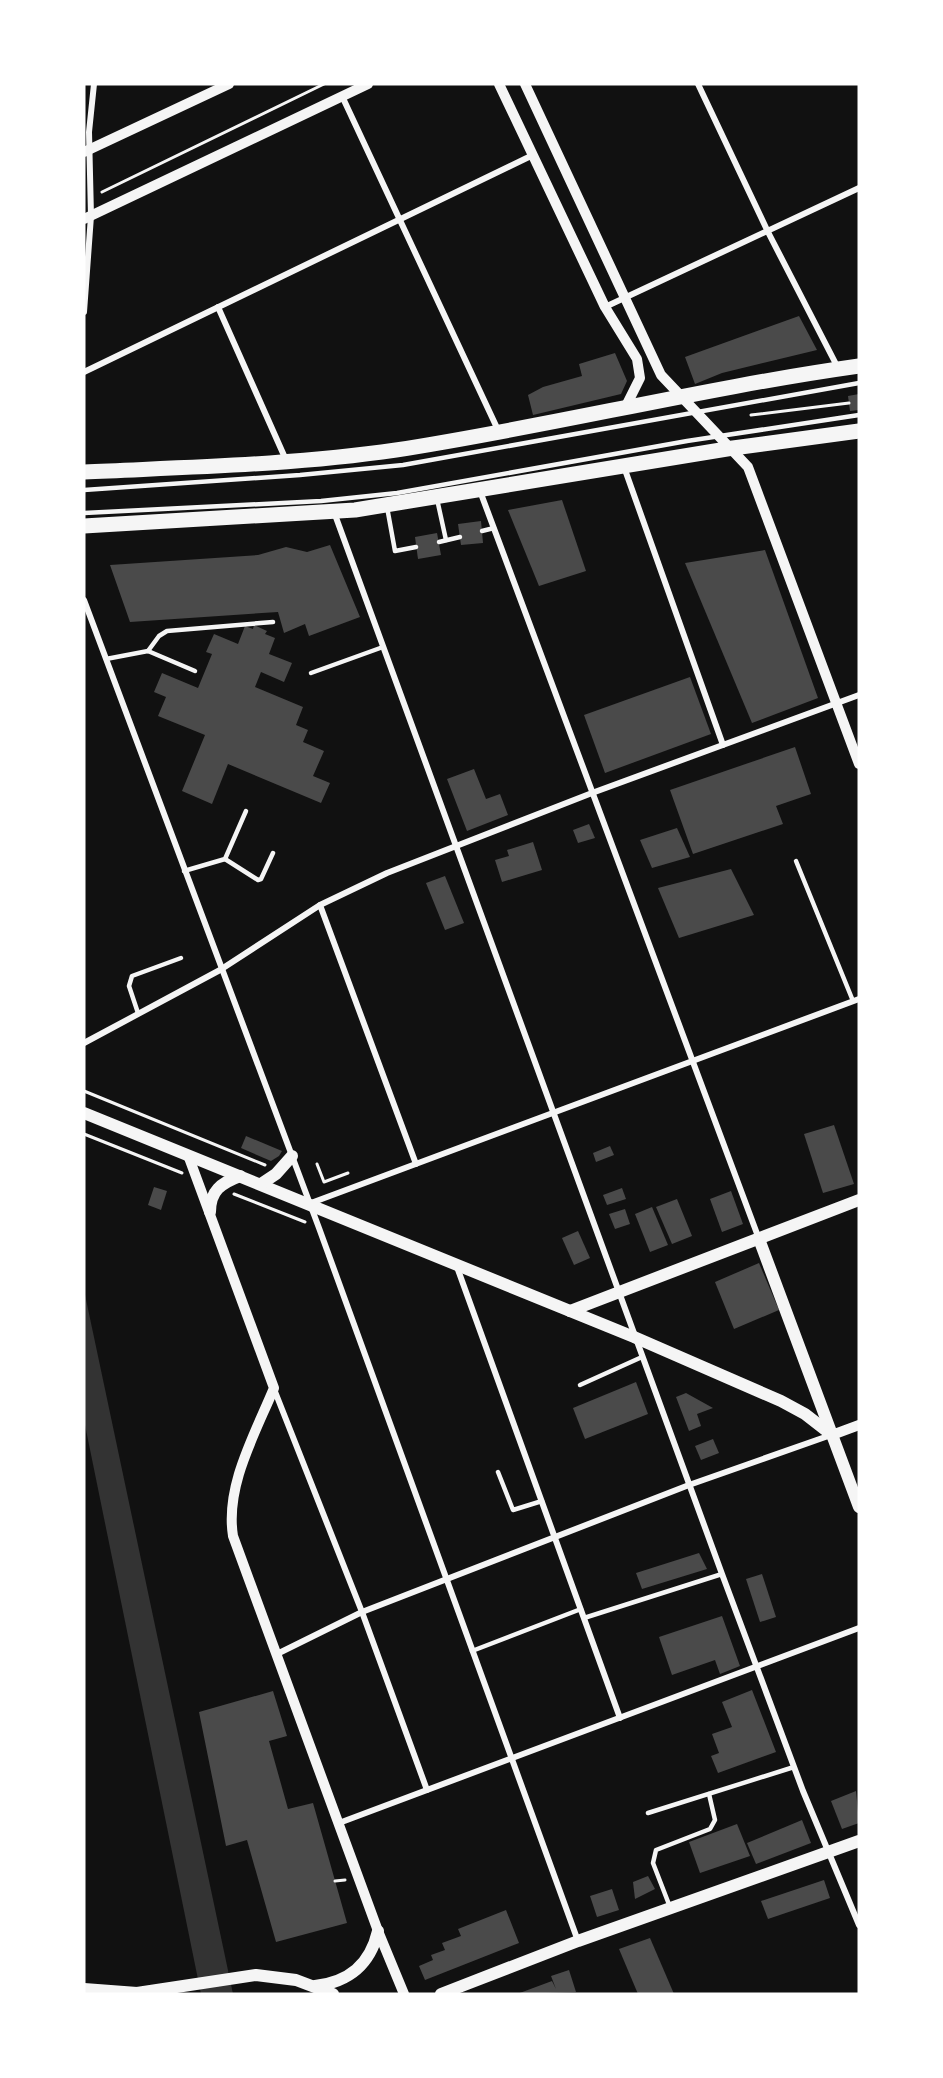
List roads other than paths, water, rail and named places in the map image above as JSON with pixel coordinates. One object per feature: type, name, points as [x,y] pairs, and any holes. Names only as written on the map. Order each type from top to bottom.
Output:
[{"type":"main road","points":[[84,472],[287,460],[397,449],[680,396],[859,366]]},
{"type":"main road","points":[[84,526],[333,512],[387,506],[733,448],[859,431]]},
{"type":"main road","points":[[84,1113],[634,1337],[781,1401],[805,1414],[832,1435]]},
{"type":"main road","points":[[261,1184],[279,1171],[292,1156]]},
{"type":"main road","points":[[210,1212],[212,1197],[218,1188],[240,1176]]},
{"type":"main road","points":[[570,1311],[859,1200]]},
{"type":"main road","points":[[759,1239],[859,1507]]},
{"type":"main road","points":[[441,1994],[578,1941],[859,1841]]},
{"type":"main road","points":[[315,1986],[332,1984],[349,1977],[362,1966],[373,1950],[378,1931]]},
{"type":"main road","points":[[84,1989],[137,1993],[169,1991],[195,1983],[236,1976],[276,1977],[315,1986],[333,1994]]},
{"type":"street","points":[[84,312],[87,218],[90,198],[86,151],[94,84]]},
{"type":"street","points":[[86,151],[229,84]]},
{"type":"street","points":[[87,218],[368,84]]},
{"type":"street","points":[[499,84],[605,307],[637,359],[640,369],[638,387],[626,406]]},
{"type":"street","points":[[525,84],[661,375],[733,448],[748,467],[859,764]]},
{"type":"street","points":[[698,84],[768,232],[838,369]]},
{"type":"street","points":[[342,96],[498,431]]},
{"type":"street","points":[[84,372],[533,155]]},
{"type":"street","points":[[605,307],[859,188]]},
{"type":"street","points":[[218,307],[287,460]]},
{"type":"street","points":[[623,466],[723,745]]},
{"type":"street","points":[[480,490],[759,1239]]},
{"type":"street","points":[[333,512],[756,1666],[794,1767],[859,1925]]},
{"type":"street","points":[[84,600],[220,970],[310,1204],[578,1941]]},
{"type":"street","points":[[84,1043],[220,970],[320,905],[387,873],[592,793],[859,696]]},
{"type":"street","points":[[320,905],[416,1164]]},
{"type":"street","points":[[310,1204],[856,1000]]},
{"type":"street","points":[[188,1155],[274,1388],[362,1612],[427,1790]]},
{"type":"street","points":[[456,1263],[620,1718]]},
{"type":"street","points":[[274,1388],[238,1477],[231,1525],[239,1553],[378,1931],[404,1994]]},
{"type":"street","points":[[277,1654],[362,1612],[689,1485],[859,1425]]},
{"type":"street","points":[[339,1824],[859,1628]]},
{"type":"lane","points":[[84,489],[266,478],[403,465],[859,383]]},
{"type":"lane","points":[[84,513],[321,501],[397,493],[719,435],[859,415]]},
{"type":"lane","points":[[437,498],[446,540]]},
{"type":"lane","points":[[387,506],[395,551],[416,547]]},
{"type":"lane","points":[[482,531],[494,528]]},
{"type":"lane","points":[[439,542],[460,537]]},
{"type":"lane","points":[[148,651],[159,636],[167,631],[273,622]]},
{"type":"lane","points":[[311,673],[383,647]]},
{"type":"lane","points":[[106,659],[148,651],[195,671]]},
{"type":"lane","points":[[225,859],[246,811]]},
{"type":"lane","points":[[184,871],[225,859],[258,880],[261,879],[273,853]]},
{"type":"lane","points":[[796,861],[856,1000]]},
{"type":"lane","points":[[138,1013],[129,986],[132,976],[181,958]]},
{"type":"lane","points":[[580,1384],[642,1357]]},
{"type":"lane","points":[[498,1472],[513,1510],[542,1501]]},
{"type":"lane","points":[[584,1618],[722,1574]]},
{"type":"lane","points":[[472,1651],[581,1609]]},
{"type":"lane","points":[[648,1813],[794,1767]]},
{"type":"lane","points":[[670,1908],[653,1857],[656,1850],[710,1829],[715,1820],[709,1794]]}]
